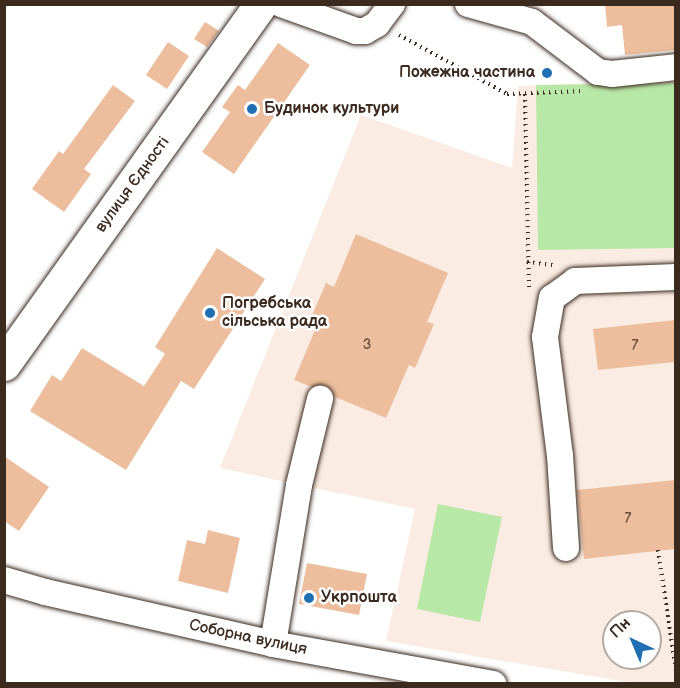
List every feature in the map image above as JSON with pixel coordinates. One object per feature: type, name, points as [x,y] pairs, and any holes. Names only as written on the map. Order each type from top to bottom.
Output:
[{"type":"main road","name":"вулиця Єдності","points":[[4,364],[261,4]]},
{"type":"street","points":[[281,4],[356,31],[365,31],[385,14]]},
{"type":"street","points":[[468,4],[532,22],[597,72],[612,74],[675,67]]},
{"type":"street","points":[[566,548],[560,456],[545,337],[552,298],[575,281],[675,277]]},
{"type":"street","points":[[273,644],[299,484],[320,399]]},
{"type":"street","name":"Соборна вулиця","points":[[4,580],[45,592],[273,644],[493,684]]},
{"type":"path","points":[[385,14],[507,94],[583,91]]},
{"type":"path","points":[[525,93],[529,291]]},
{"type":"path","points":[[658,550],[675,671]]},
{"type":"shaded area","points":[[675,80],[675,683],[632,683],[386,641],[415,509],[220,468],[361,115],[512,168],[518,86]]},
{"type":"green space","points":[[675,83],[675,248],[538,250],[536,85]]},
{"type":"green space","points":[[438,504],[502,517],[480,622],[417,609]]},
{"type":"building","points":[[605,4],[675,4],[675,50],[625,55],[622,25],[607,27]]},
{"type":"building","points":[[205,22],[219,31],[207,47],[194,39]]},
{"type":"building","points":[[168,42],[189,56],[167,89],[146,75]]},
{"type":"building","name":"Будинок культури","points":[[278,43],[310,65],[234,174],[202,152],[230,112],[222,107],[238,85],[245,90]]},
{"type":"building","points":[[113,85],[135,101],[84,169],[91,174],[64,212],[32,189],[59,151],[63,154]]},
{"type":"building","points":[[356,234],[448,273],[427,322],[434,324],[415,368],[409,365],[386,418],[335,397],[331,389],[324,385],[312,387],[294,380],[318,323],[310,320],[326,283],[334,287]]},
{"type":"building","points":[[217,248],[265,279],[194,389],[181,381],[126,470],[30,411],[52,375],[61,381],[82,348],[144,386],[165,354],[155,347]]},
{"type":"building","points":[[675,320],[675,362],[598,370],[593,329]]},
{"type":"building","points":[[4,456],[49,487],[19,531],[4,521]]},
{"type":"building","points":[[675,480],[675,549],[584,559],[577,490]]},
{"type":"building","points":[[208,530],[240,538],[228,593],[178,581],[187,540],[205,544]]},
{"type":"building","points":[[307,563],[367,574],[359,615],[299,604]]},
{"type":"place","name":"Пожежна частина","points":[[547,73]]},
{"type":"place","name":"Будинок культури","points":[[252,109]]},
{"type":"place","name":"Погребська сільська рада","points":[[210,313]]},
{"type":"place","name":"Укрпошта","points":[[309,598]]}]
